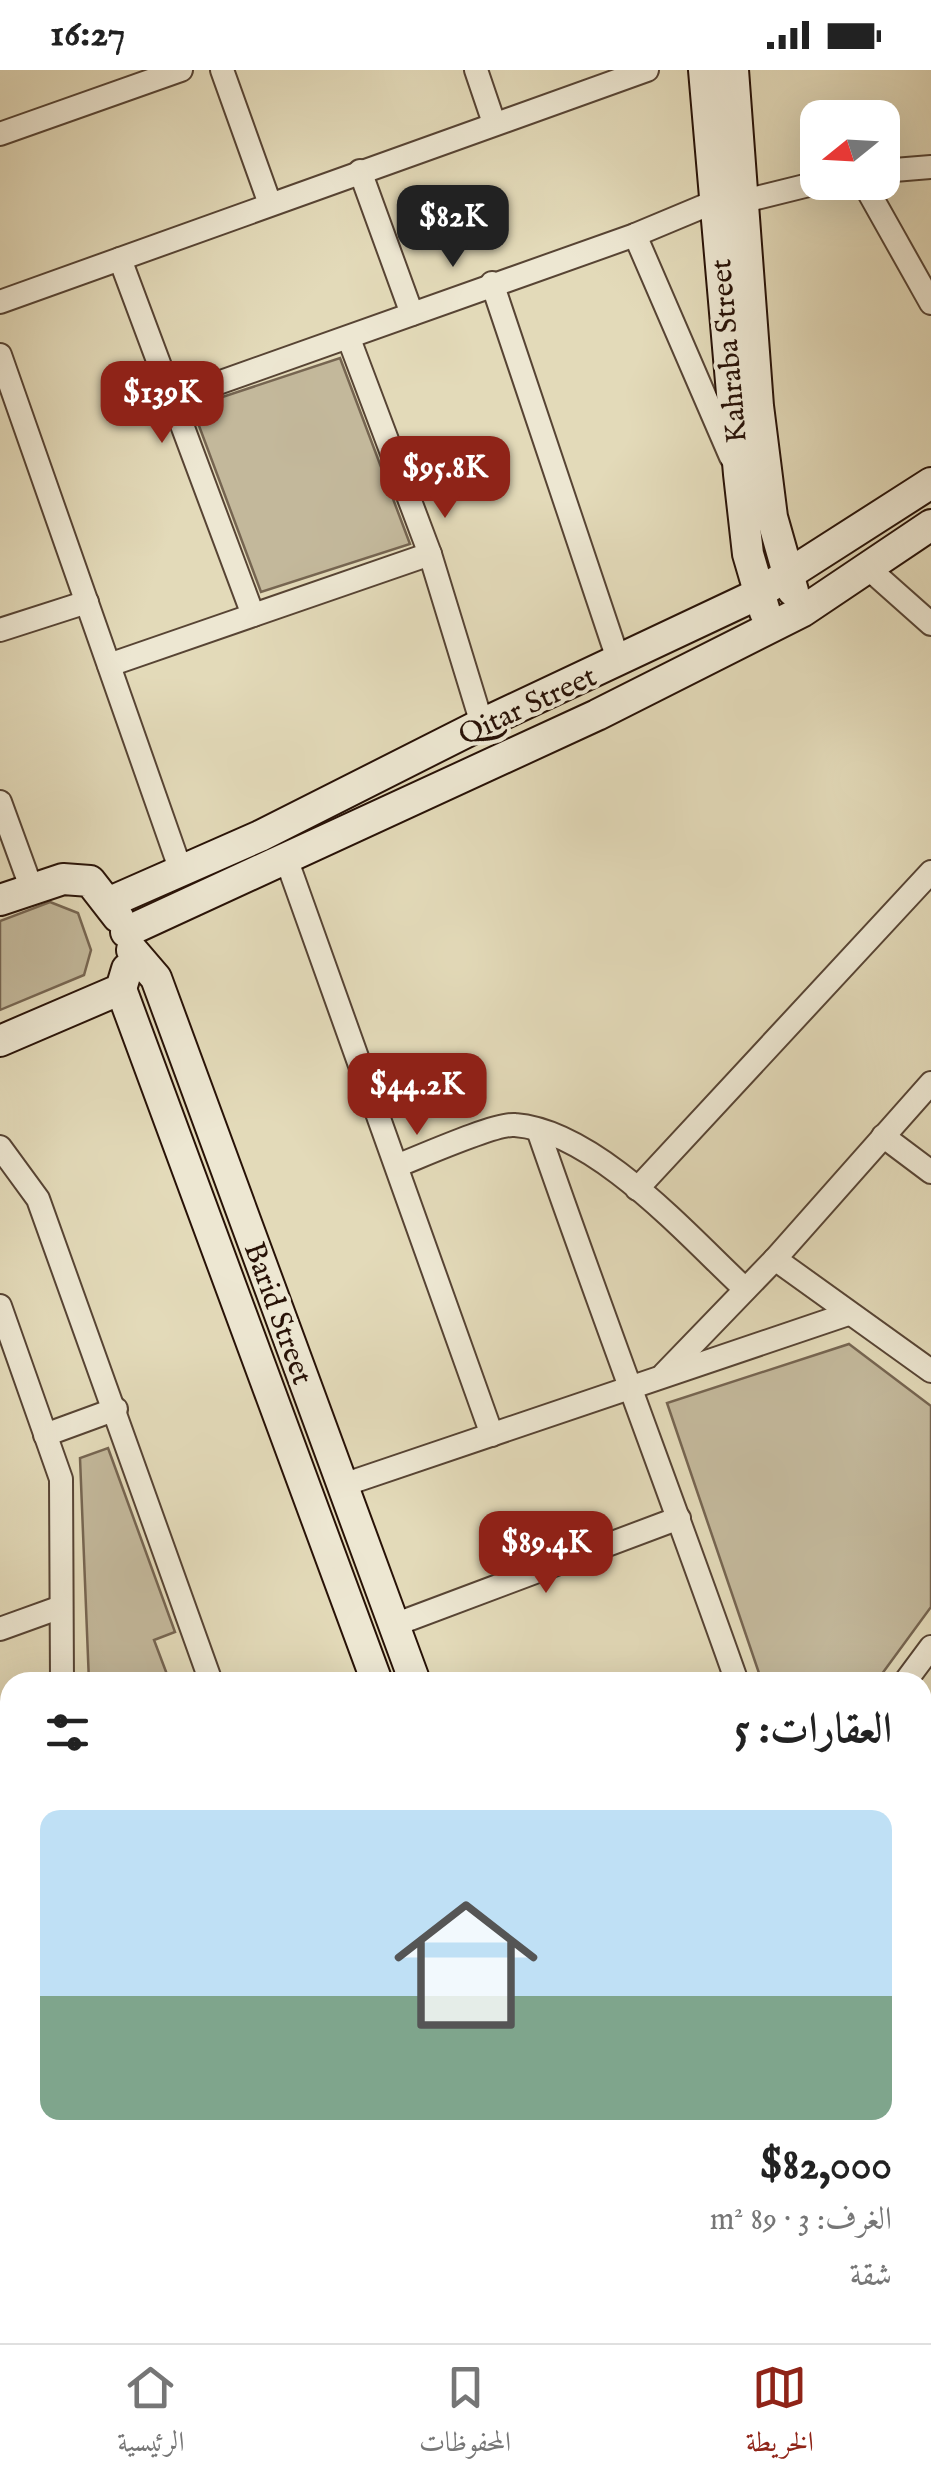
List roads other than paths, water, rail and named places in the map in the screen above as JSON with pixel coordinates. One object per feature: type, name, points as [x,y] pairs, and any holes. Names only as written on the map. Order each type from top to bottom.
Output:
[{"type":"main road","name":"Kahraba Street","points":[[704,70],[729,202],[772,517],[785,576],[804,611]]},
{"type":"main road","name":"Kahraba Street","points":[[732,70],[729,202],[739,474],[756,595],[772,627]]},
{"type":"main road","name":"Qitar Street","points":[[110,902],[756,595],[931,483]]},
{"type":"main road","name":"Qitar Street","points":[[129,941],[804,611],[931,524]]},
{"type":"main road","points":[[578,681],[597,714]]},
{"type":"main road","points":[[469,731],[474,771]]},
{"type":"main road","points":[[0,900],[63,879],[90,881],[110,902]]},
{"type":"main road","name":"Barid Street","points":[[110,902],[129,941],[156,978],[411,1672]]},
{"type":"main road","points":[[0,1041],[121,989],[129,941]]},
{"type":"main road","name":"Barid Street","points":[[121,989],[373,1672]]},
{"type":"street","points":[[222,70],[270,204]]},
{"type":"street","points":[[476,70],[494,122]]},
{"type":"street","points":[[0,302],[641,71]]},
{"type":"street","points":[[0,134],[169,72]]},
{"type":"street","points":[[900,170],[931,167]]},
{"type":"street","points":[[360,172],[412,314]]},
{"type":"street","points":[[172,399],[729,202],[800,186]]},
{"type":"street","points":[[874,200],[928,288]]},
{"type":"street","points":[[635,235],[739,474]]},
{"type":"street","points":[[120,258],[254,615]]},
{"type":"street","points":[[492,283],[619,662]]},
{"type":"street","points":[[349,339],[430,554],[469,731]]},
{"type":"street","points":[[0,355],[182,871]]},
{"type":"street","points":[[109,665],[430,554]]},
{"type":"street","points":[[868,568],[931,624]]},
{"type":"street","points":[[0,630],[87,602]]},
{"type":"street","points":[[0,802],[31,887]]},
{"type":"street","points":[[287,861],[399,1165],[492,1435]]},
{"type":"street","points":[[637,1189],[931,872]]},
{"type":"street","points":[[661,1377],[775,1258],[931,1083]]},
{"type":"street","points":[[399,1165],[512,1124],[538,1130],[596,1156],[745,1288]]},
{"type":"street","points":[[538,1130],[626,1388],[680,1518],[734,1672]]},
{"type":"street","points":[[884,1136],[931,1172]]},
{"type":"street","points":[[0,1147],[38,1199],[208,1672]]},
{"type":"street","points":[[775,1258],[931,1371]]},
{"type":"street","points":[[0,1306],[11,1374],[45,1436],[60,1479],[62,1672]]},
{"type":"street","points":[[342,1485],[848,1314]]},
{"type":"street","points":[[45,1436],[116,1409]]},
{"type":"street","points":[[394,1625],[680,1518]]},
{"type":"street","points":[[0,1629],[61,1607]]},
{"type":"street","points":[[913,1672],[931,1648]]}]
